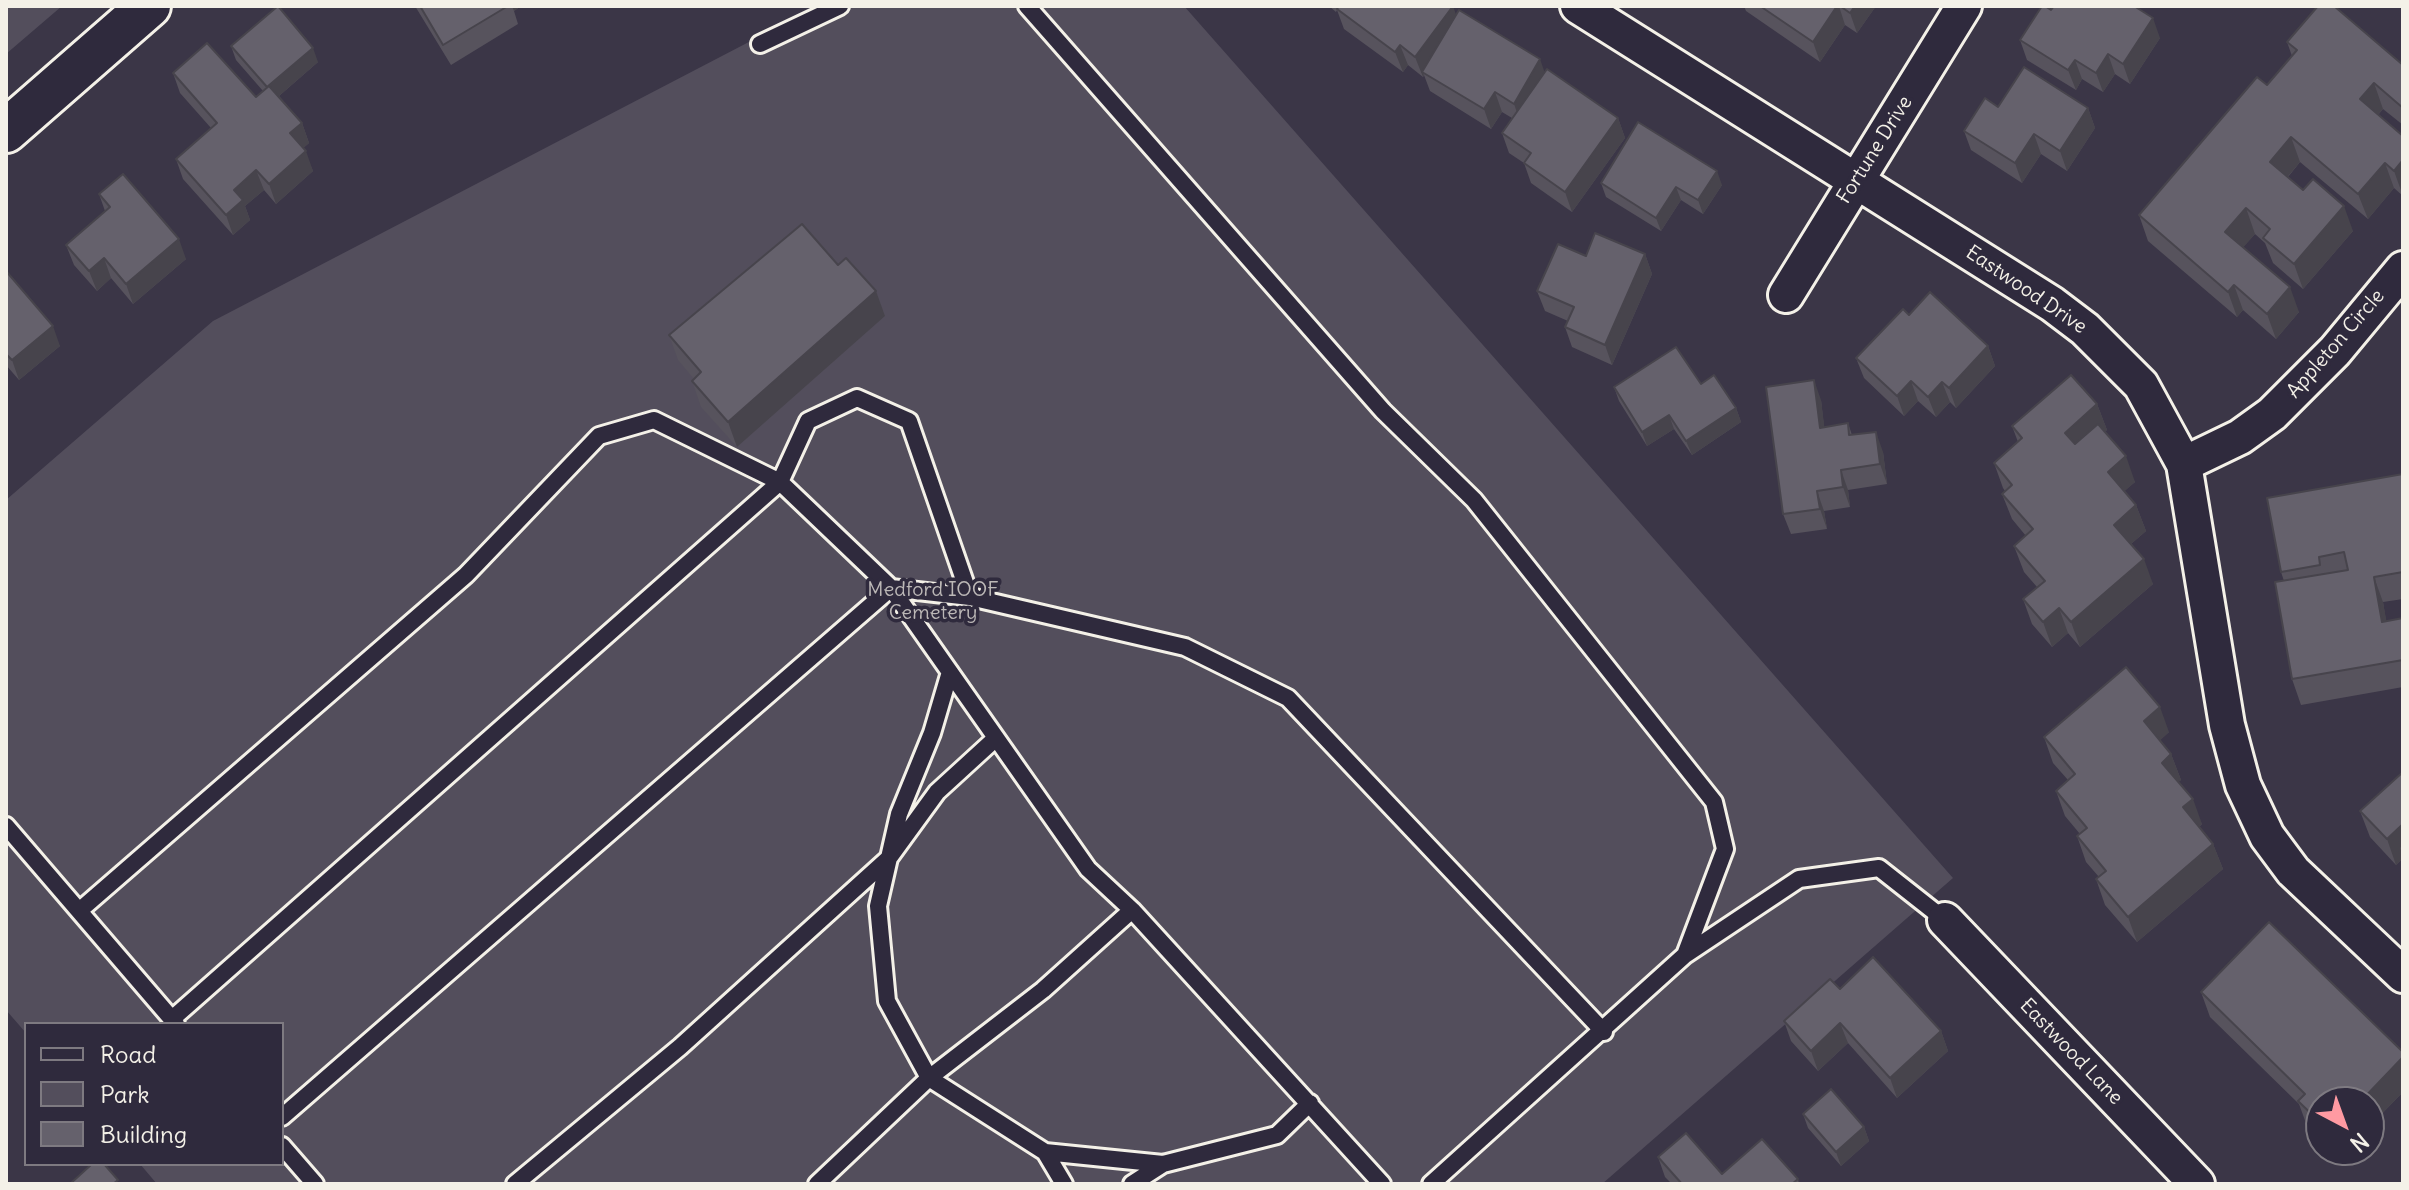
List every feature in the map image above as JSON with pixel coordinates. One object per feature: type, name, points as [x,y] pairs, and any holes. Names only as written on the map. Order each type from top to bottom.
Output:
[{"type":"street","points":[[6,131],[149,6]]},
{"type":"street","name":"Eastwood Drive","points":[[1578,6],[2052,304],[2085,329],[2141,385],[2184,464],[2227,725],[2243,785],[2267,836],[2293,871],[2403,975]]},
{"type":"street","name":"Fortune Drive","points":[[1786,295],[1964,6]]},
{"type":"street","name":"Appleton Circle","points":[[2184,464],[2240,437],[2291,397],[2403,269]]},
{"type":"street","name":"Eastwood Lane","points":[[1945,920],[2197,1184]]},
{"type":"lane","points":[[760,44],[840,6]]},
{"type":"lane","points":[[1027,6],[1383,411],[1474,500],[1714,802],[1725,849],[1685,955]]},
{"type":"lane","points":[[6,826],[174,1022],[780,482],[808,421],[857,398],[909,421],[970,597]]},
{"type":"lane","points":[[79,911],[466,575],[599,436],[654,420],[780,482],[891,588],[1088,869],[1132,910],[1382,1184]]},
{"type":"lane","points":[[284,1115],[891,588],[970,597],[1185,647],[1288,698],[1604,1032]]},
{"type":"lane","points":[[950,672],[932,733],[899,814],[878,906],[887,1001],[929,1078],[1045,1152],[1163,1164]]},
{"type":"lane","points":[[515,1184],[680,1047],[889,858],[937,792],[996,738]]},
{"type":"lane","points":[[1431,1184],[1604,1032],[1685,955],[1799,879],[1879,868],[1945,920]]},
{"type":"lane","points":[[817,1184],[929,1078],[1043,990],[1132,910]]},
{"type":"lane","points":[[1132,1184],[1163,1164],[1277,1135],[1310,1103]]},
{"type":"lane","points":[[284,1148],[315,1184]]},
{"type":"lane","points":[[1045,1152],[1064,1184]]},
{"type":"green space","points":[[6,6],[62,6],[6,54]]},
{"type":"green space","name":"Medford IOOF Cemetery","points":[[818,6],[1184,6],[1953,878],[1602,1184],[157,1184],[142,1166],[284,1166],[284,1022],[24,1022],[24,1031],[6,1010],[6,500],[213,321]]},
{"type":"building","points":[[278,6],[313,48],[267,87],[231,46]]},
{"type":"building","points":[[420,6],[508,6],[443,45]]},
{"type":"building","points":[[1339,6],[1453,6],[1415,57],[1400,45],[1395,52],[1337,9]]},
{"type":"building","points":[[1760,6],[1837,6],[1813,42]]},
{"type":"building","points":[[1840,6],[1855,6],[1850,13]]},
{"type":"building","points":[[2042,6],[2051,10],[2054,6],[2134,6],[2153,18],[2123,64],[2108,54],[2096,73],[2075,60],[2068,70],[2020,40]]},
{"type":"building","points":[[2318,6],[2334,6],[2403,65],[2403,108],[2374,83],[2360,99],[2403,136],[2403,160],[2394,171],[2385,163],[2358,194],[2291,137],[2270,162],[2303,190],[2313,179],[2344,206],[2294,264],[2263,238],[2270,229],[2246,208],[2225,232],[2290,287],[2267,314],[2234,285],[2228,292],[2139,215],[2257,77],[2267,85],[2297,50],[2287,42]]},
{"type":"building","points":[[1459,10],[1540,59],[1514,104],[1495,92],[1484,109],[1422,72]]},
{"type":"building","points":[[207,43],[256,97],[269,86],[302,123],[290,133],[306,151],[269,184],[256,170],[234,190],[243,200],[226,215],[176,159],[217,123],[173,73]]},
{"type":"building","points":[[2024,67],[2088,108],[2060,151],[2034,134],[2015,163],[1964,131],[1985,98],[1998,107]]},
{"type":"building","points":[[1547,69],[1618,118],[1565,192],[1524,163],[1531,153],[1502,133]]},
{"type":"building","points":[[1638,122],[1717,171],[1698,200],[1676,187],[1656,218],[1601,183]]},
{"type":"building","points":[[123,174],[179,239],[126,284],[104,258],[89,271],[66,245],[110,207],[99,194]]},
{"type":"building","points":[[802,224],[838,265],[846,258],[876,291],[728,422],[692,381],[701,372],[669,335]]},
{"type":"building","points":[[1595,233],[1645,254],[1605,345],[1565,327],[1574,307],[1537,291],[1558,244],[1586,256]]},
{"type":"building","points":[[6,271],[53,326],[12,360],[6,354]]},
{"type":"building","points":[[1930,292],[1988,346],[1949,388],[1942,382],[1928,397],[1911,381],[1897,396],[1856,358],[1903,309],[1909,315]]},
{"type":"building","points":[[1676,347],[1701,384],[1714,375],[1736,408],[1686,441],[1669,415],[1642,432],[1614,387]]},
{"type":"building","points":[[2071,375],[2097,404],[2065,433],[2075,444],[2098,424],[2126,456],[2108,472],[2136,505],[2114,525],[2144,559],[2071,622],[2059,608],[2043,622],[2023,599],[2045,581],[2014,546],[2033,529],[2002,494],[2012,485],[1994,463],[2022,438],[2012,426]]},
{"type":"building","points":[[1814,380],[1820,428],[1848,423],[1849,435],[1876,432],[1880,464],[1841,470],[1843,487],[1817,491],[1820,509],[1783,514],[1766,387]]},
{"type":"building","points":[[2403,474],[2403,572],[2374,577],[2382,622],[2403,618],[2403,660],[2292,679],[2275,582],[2348,570],[2344,552],[2319,557],[2320,565],[2281,572],[2267,498]]},
{"type":"building","points":[[2126,667],[2160,707],[2144,721],[2171,754],[2162,763],[2193,799],[2183,807],[2213,844],[2128,917],[2096,879],[2106,871],[2077,836],[2087,828],[2056,791],[2075,774],[2044,737]]},
{"type":"building","points":[[2403,772],[2403,824],[2387,839],[2360,811]]},
{"type":"building","points":[[2269,922],[2403,1052],[2403,1057],[2375,1086],[2305,1086],[2305,1094],[2201,992]]},
{"type":"building","points":[[1873,957],[1941,1031],[1890,1078],[1840,1023],[1811,1051],[1784,1021],[1830,979],[1840,989]]},
{"type":"building","points":[[1831,1089],[1864,1127],[1836,1152],[1803,1114]]},
{"type":"building","points":[[2305,1094],[2305,1108],[2298,1101]]},
{"type":"building","points":[[1686,1133],[1722,1174],[1762,1139],[1798,1179],[1792,1184],[1682,1184],[1658,1157]]},
{"type":"building","points":[[90,1166],[106,1166],[118,1180],[113,1184],[70,1184]]}]
